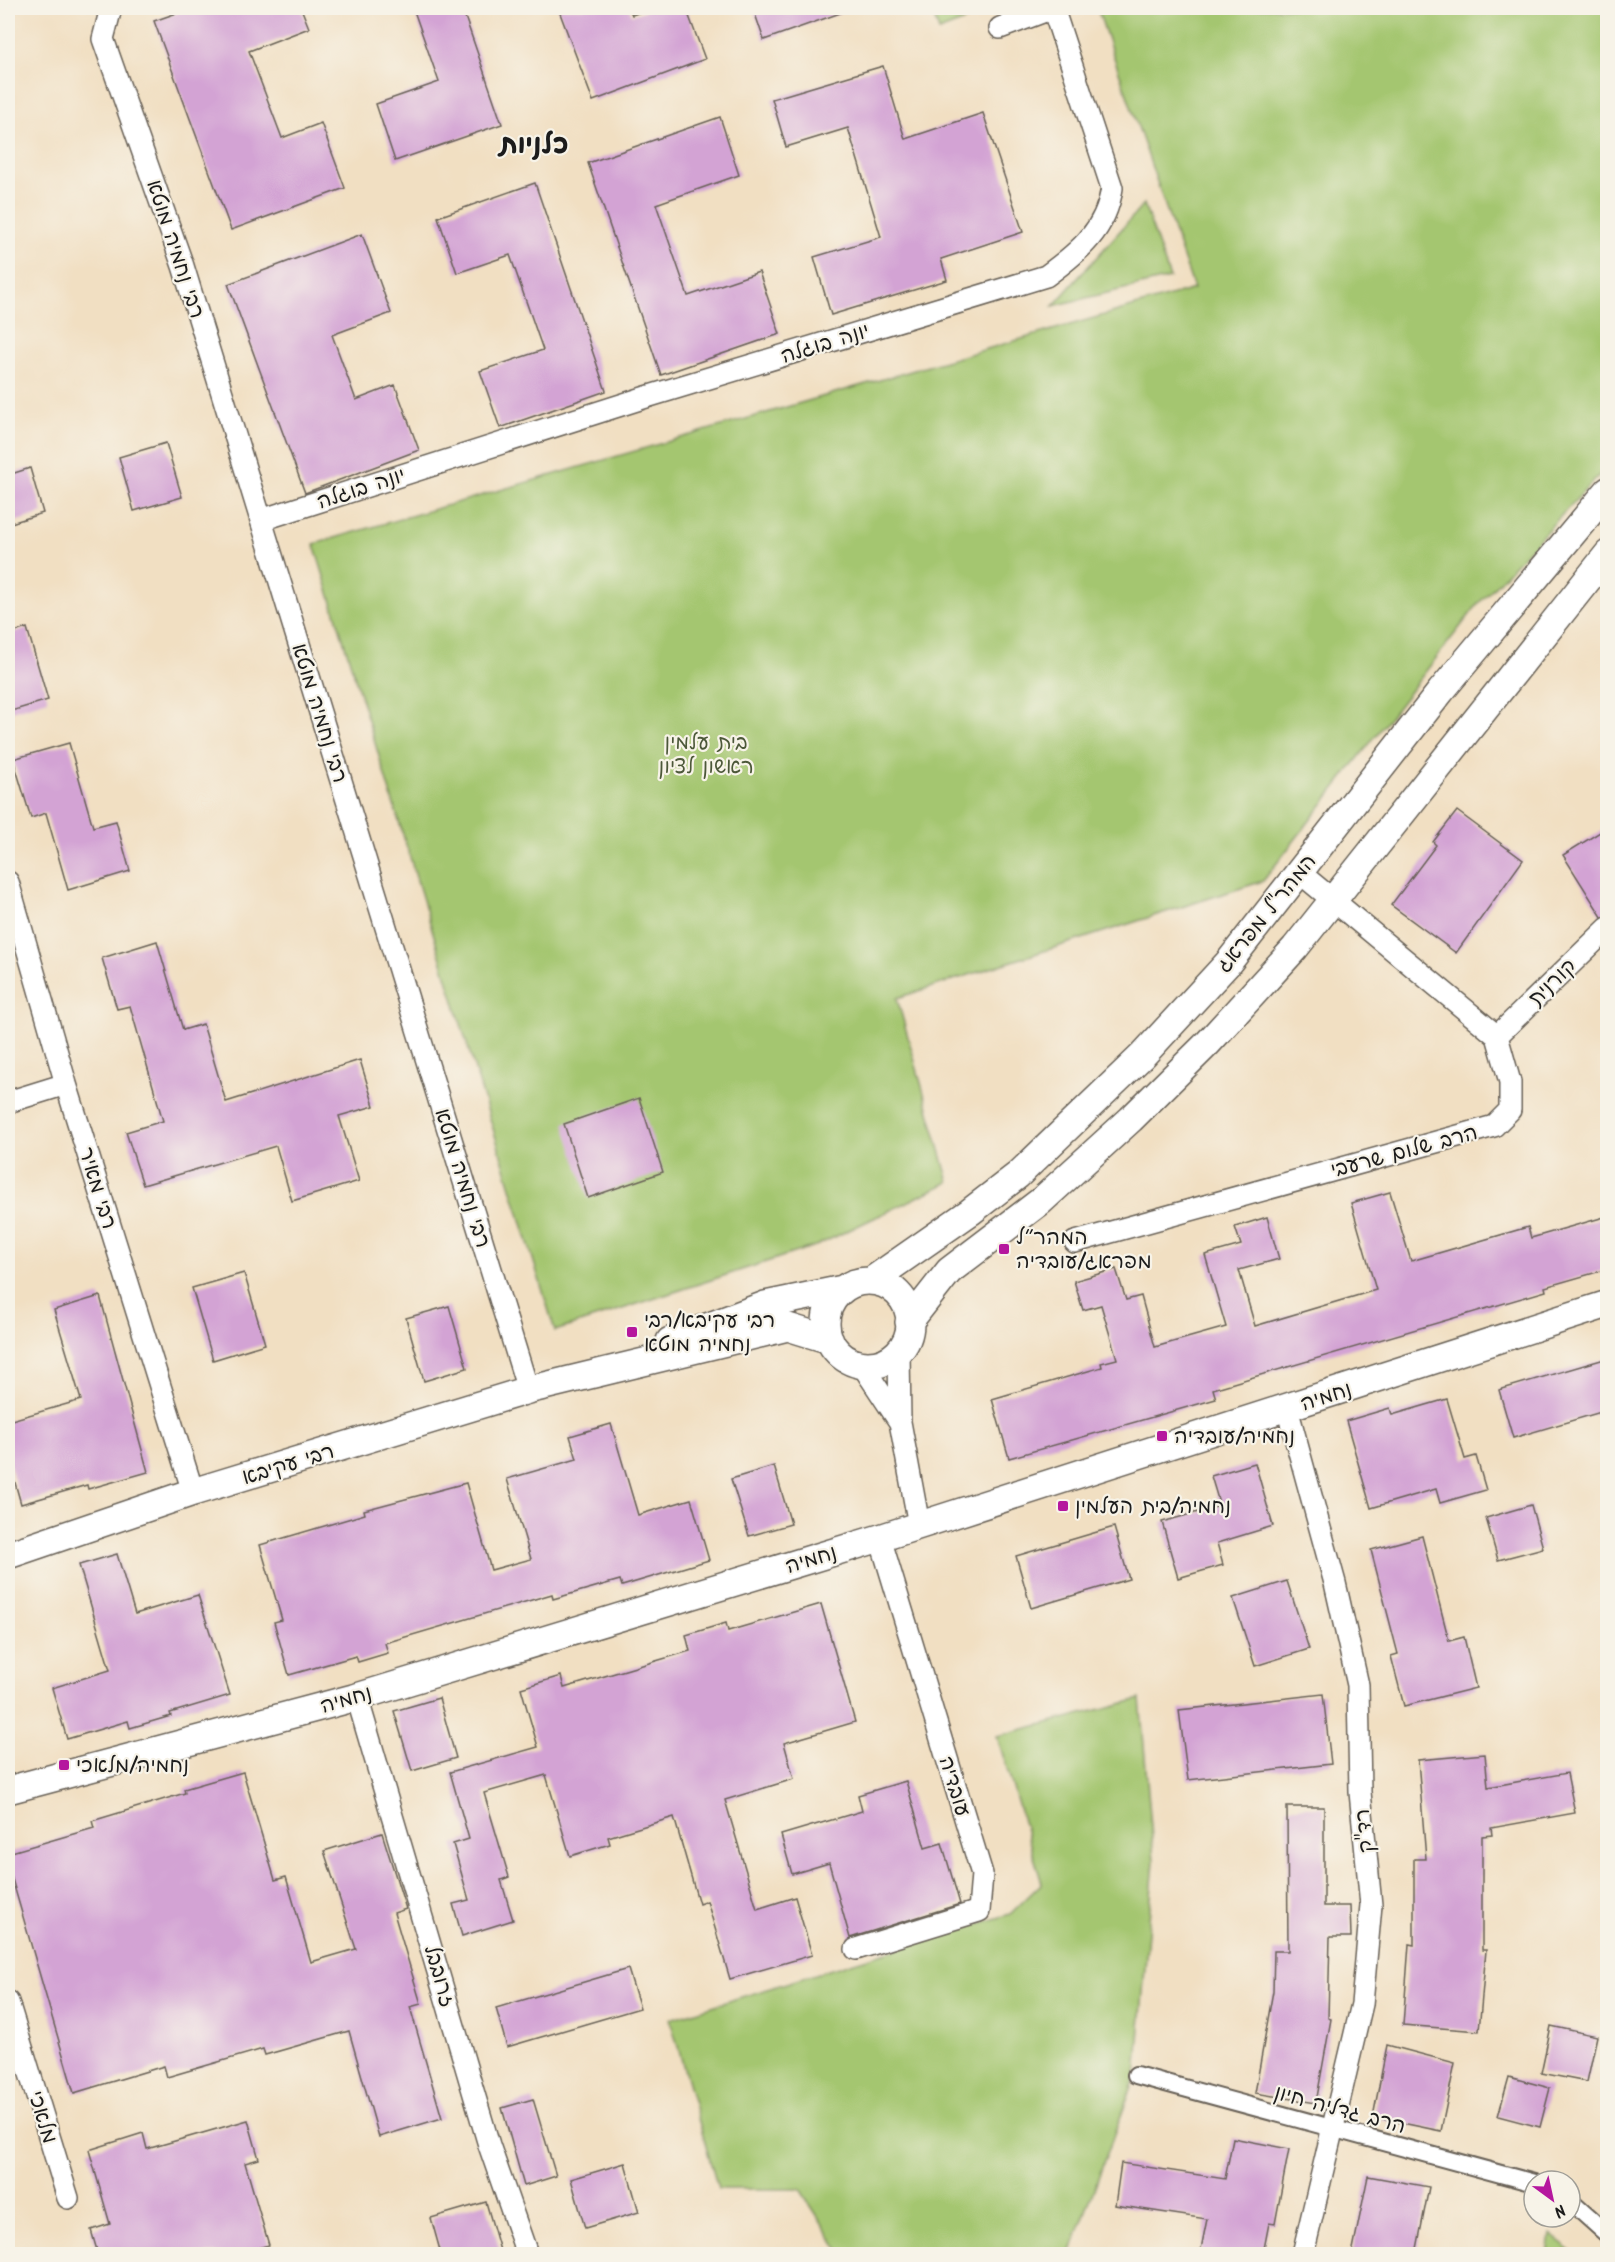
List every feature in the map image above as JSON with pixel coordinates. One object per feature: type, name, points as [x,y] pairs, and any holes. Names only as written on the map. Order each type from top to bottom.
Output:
[{"type":"street","name":"רבי נחמיה מוטא","points":[[111,8],[103,39],[183,266],[528,1390]]},
{"type":"street","name":"יונה בוגלה","points":[[261,520],[642,398],[1046,276],[1073,256],[1092,237],[1105,218],[1112,188],[1053,8],[1000,28]]},
{"type":"street","name":"המהר\"ל מפראג","points":[[871,1281],[988,1199],[1047,1148],[1143,1055],[1228,963],[1441,691],[1605,498]]},
{"type":"street","name":"המהר\"ל מפראג","points":[[909,1322],[949,1270],[1041,1201],[1131,1119],[1208,1043],[1295,948],[1608,554]]},
{"type":"street","points":[[1299,872],[1497,1036]]},
{"type":"street","name":"רבי מאיר","points":[[8,882],[66,1084],[193,1492]]},
{"type":"street","name":"קורנית","points":[[1497,1036],[1608,928]]},
{"type":"street","name":"הרב שלום שרעבי","points":[[1075,1242],[1494,1126],[1510,1110],[1510,1082],[1497,1036]]},
{"type":"street","points":[[8,1102],[66,1084]]},
{"type":"street","points":[[571,1380],[765,1305],[871,1281],[896,1292],[904,1302],[909,1322],[906,1341],[899,1352],[884,1361],[862,1365],[849,1361],[837,1352],[826,1327],[827,1312],[833,1299],[843,1289]]},
{"type":"street","name":"נחמיה","points":[[8,1790],[357,1696],[880,1538],[1608,1305]]},
{"type":"street","points":[[571,1380],[788,1327],[830,1340]]},
{"type":"street","points":[[899,1352],[900,1422],[919,1525]]},
{"type":"street","points":[[862,1365],[900,1422]]},
{"type":"street","name":"רבי עקיבא","points":[[8,1555],[193,1492],[528,1390],[571,1380]]},
{"type":"street","name":"רד\"ק","points":[[1287,1408],[1335,1582],[1358,1685],[1360,1792],[1371,1905],[1362,2004],[1303,2254]]},
{"type":"street","name":"עובדיה","points":[[856,1949],[979,1911],[982,1874],[880,1538]]},
{"type":"street","name":"זרובבל","points":[[357,1696],[489,2145],[527,2254]]},
{"type":"street","name":"מלאכי","points":[[8,2002],[68,2198]]},
{"type":"street","name":"הרב גדליה חיון","points":[[1136,2075],[1522,2180]]},
{"type":"street","points":[[1582,2212],[1608,2235]]},
{"type":"green space","points":[[931,8],[998,8],[939,31]]},
{"type":"green space","name":"בית עלמין ראשון לציון","points":[[1097,8],[1607,8],[1607,467],[1478,604],[1263,881],[897,998],[949,1182],[818,1245],[555,1331],[314,544],[1194,289]]},
{"type":"green space","points":[[1144,204],[1170,278],[1053,306]]},
{"type":"green space","points":[[1140,1699],[1154,1861],[1136,2075],[1070,2254],[842,2254],[800,2189],[718,2189],[670,2019],[1010,1914],[1042,1883],[997,1736]]},
{"type":"green space","points":[[1551,2235],[1576,2254],[1548,2254]]},
{"type":"building","points":[[191,8],[301,8],[309,28],[249,51],[282,138],[321,123],[345,188],[231,230],[154,21]]},
{"type":"building","points":[[413,8],[462,8],[502,124],[395,161],[376,104],[439,82]]},
{"type":"building","points":[[558,8],[629,8],[632,15],[652,8],[686,8],[705,59],[593,101]]},
{"type":"building","points":[[753,8],[846,8],[846,11],[764,40]]},
{"type":"building","points":[[883,66],[905,139],[983,113],[1023,232],[941,259],[947,280],[831,315],[814,257],[881,237],[848,128],[786,147],[772,99]]},
{"type":"building","points":[[720,117],[739,175],[656,204],[688,296],[759,272],[780,334],[661,375],[588,163]]},
{"type":"building","points":[[535,183],[606,391],[500,428],[480,371],[543,350],[510,255],[457,273],[438,217]]},
{"type":"building","points":[[362,234],[391,313],[332,335],[356,400],[395,385],[419,450],[305,493],[228,284]]},
{"type":"building","points":[[166,443],[182,497],[134,511],[119,457]]},
{"type":"building","points":[[30,468],[43,513],[8,524],[8,475]]},
{"type":"building","points":[[27,628],[48,700],[8,712],[8,634]]},
{"type":"building","points":[[69,743],[93,827],[116,821],[130,871],[68,890],[46,813],[31,818],[13,759]]},
{"type":"building","points":[[1457,811],[1523,860],[1456,953],[1391,905],[1436,845],[1433,842]]},
{"type":"building","points":[[1608,827],[1608,916],[1602,917],[1563,855]]},
{"type":"building","points":[[157,941],[183,1030],[203,1024],[226,1102],[360,1060],[374,1106],[339,1116],[359,1181],[292,1201],[276,1146],[143,1185],[126,1132],[163,1121],[130,1006],[117,1009],[102,958]]},
{"type":"building","points":[[639,1098],[663,1172],[588,1198],[564,1124]]},
{"type":"building","points":[[1390,1192],[1411,1261],[1528,1227],[1531,1238],[1608,1216],[1608,1269],[1545,1287],[1546,1291],[1213,1389],[1216,1399],[1009,1458],[992,1399],[1102,1367],[1101,1363],[1117,1359],[1101,1305],[1083,1310],[1074,1281],[1116,1269],[1126,1300],[1141,1296],[1155,1347],[1226,1327],[1205,1255],[1241,1245],[1235,1227],[1267,1217],[1279,1259],[1239,1270],[1255,1326],[1376,1290],[1351,1203]]},
{"type":"building","points":[[244,1273],[265,1344],[213,1360],[192,1288]]},
{"type":"building","points":[[100,1296],[148,1472],[88,1489],[87,1485],[21,1504],[8,1458],[8,1421],[81,1400],[54,1310]]},
{"type":"building","points":[[449,1306],[467,1368],[424,1381],[406,1318]]},
{"type":"building","points":[[1608,1358],[1608,1410],[1513,1438],[1499,1390]]},
{"type":"building","points":[[1447,1399],[1465,1459],[1476,1456],[1486,1490],[1440,1503],[1436,1489],[1371,1508],[1346,1421],[1390,1408],[1392,1415]]},
{"type":"building","points":[[611,1424],[638,1515],[691,1499],[709,1560],[622,1586],[620,1580],[553,1599],[552,1594],[385,1643],[388,1653],[358,1662],[356,1656],[289,1675],[274,1622],[282,1620],[260,1545],[365,1514],[364,1510],[466,1483],[491,1570],[531,1559],[507,1479],[577,1459],[570,1436]]},
{"type":"building","points":[[1255,1463],[1273,1526],[1217,1543],[1223,1565],[1178,1578],[1162,1522],[1220,1506],[1211,1476]]},
{"type":"building","points":[[774,1466],[791,1524],[749,1536],[731,1479]]},
{"type":"building","points":[[1531,1505],[1543,1548],[1498,1560],[1486,1518]]},
{"type":"building","points":[[1114,1527],[1129,1579],[1031,1608],[1016,1556]]},
{"type":"building","points":[[1422,1536],[1449,1641],[1464,1637],[1476,1688],[1404,1706],[1391,1656],[1398,1654],[1371,1550]]},
{"type":"building","points":[[117,1554],[135,1614],[198,1595],[230,1695],[130,1728],[128,1721],[67,1739],[52,1688],[110,1670],[79,1565]]},
{"type":"building","points":[[1287,1581],[1309,1649],[1255,1666],[1233,1598]]},
{"type":"building","points":[[821,1604],[855,1722],[784,1743],[794,1779],[725,1800],[757,1909],[795,1897],[812,1955],[730,1979],[707,1901],[699,1904],[674,1817],[608,1837],[610,1844],[570,1856],[546,1775],[484,1793],[509,1877],[501,1880],[513,1920],[462,1936],[453,1904],[469,1900],[453,1844],[469,1839],[450,1772],[538,1747],[521,1688],[561,1676],[564,1688],[690,1651],[686,1635],[726,1623],[728,1631]]},
{"type":"building","points":[[1323,1694],[1331,1764],[1188,1780],[1179,1710]]},
{"type":"building","points":[[439,1698],[456,1758],[412,1771],[394,1711]]},
{"type":"building","points":[[1485,1754],[1488,1787],[1567,1773],[1575,1813],[1491,1828],[1492,1835],[1482,1836],[1482,1950],[1486,1950],[1479,2031],[1403,2025],[1409,1944],[1414,1945],[1414,1859],[1426,1859],[1418,1760]]},
{"type":"building","points":[[243,1772],[275,1880],[286,1877],[311,1962],[356,1949],[324,1851],[382,1833],[406,1909],[394,1913],[421,2004],[410,2007],[442,2118],[379,2137],[349,2031],[265,2055],[263,2049],[167,2077],[164,2066],[74,2093],[8,1865],[8,1853],[94,1828],[92,1821],[185,1793],[184,1789]]},
{"type":"building","points":[[906,1781],[925,1848],[942,1843],[960,1904],[850,1938],[829,1863],[792,1874],[781,1835],[862,1811],[858,1795]]},
{"type":"building","points":[[1287,1807],[1324,1807],[1324,1906],[1350,1906],[1351,1937],[1330,1937],[1328,2018],[1331,2019],[1316,2103],[1255,2093],[1273,1991],[1274,1951],[1288,1951]]},
{"type":"building","points":[[628,1969],[640,2008],[507,2047],[496,2008]]},
{"type":"building","points":[[1551,2026],[1597,2036],[1587,2082],[1541,2073]]},
{"type":"building","points":[[1387,2045],[1455,2063],[1441,2131],[1373,2117]]},
{"type":"building","points":[[1509,2077],[1550,2088],[1540,2127],[1498,2116]]},
{"type":"building","points":[[533,2099],[556,2176],[524,2186],[502,2108]]},
{"type":"building","points":[[248,2120],[259,2159],[245,2163],[269,2245],[235,2254],[98,2254],[91,2230],[110,2224],[89,2150],[143,2133],[147,2149]]},
{"type":"building","points":[[1233,2138],[1289,2149],[1275,2224],[1269,2223],[1263,2254],[1200,2254],[1207,2219],[1115,2205],[1121,2163],[1225,2179]]},
{"type":"building","points":[[625,2163],[639,2212],[585,2228],[571,2179]]},
{"type":"building","points":[[1368,2176],[1429,2187],[1416,2254],[1352,2254]]},
{"type":"building","points":[[486,2202],[501,2254],[441,2254],[431,2218]]},
{"type":"place","name":"המהר״ל מפראג/עובדיה","points":[[1004,1249]]},
{"type":"place","name":"רבי עקיבא/רבי נחמיה מוטא","points":[[632,1332]]},
{"type":"place","name":"נחמיה/עובדיה","points":[[1162,1436]]},
{"type":"place","name":"נחמיה/בית העלמין","points":[[1063,1506]]},
{"type":"place","name":"נחמיה/מלאכי","points":[[64,1765]]},
{"type":"district","name":"כלניות","points":[[534,144]]}]
